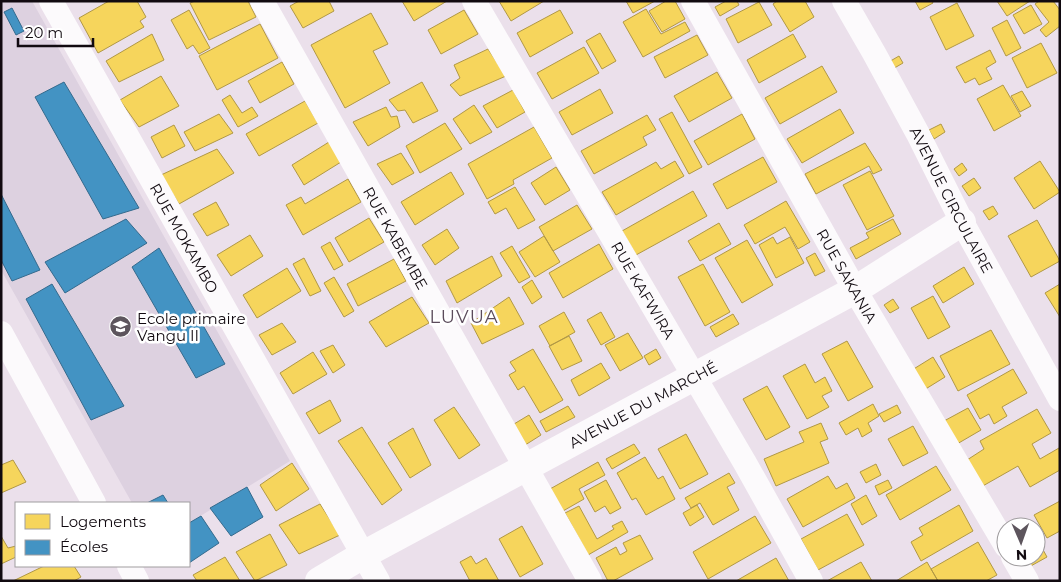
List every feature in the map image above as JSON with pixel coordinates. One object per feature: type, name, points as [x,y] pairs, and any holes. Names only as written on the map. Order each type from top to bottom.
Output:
[{"type":"street","name":"RUE MOKAMBO","points":[[51,1],[378,581]]},
{"type":"street","name":"RUE KABEMBE","points":[[262,1],[590,581]]},
{"type":"street","name":"RUE KAFWIRA","points":[[474,1],[745,463],[811,581]]},
{"type":"street","name":"RUE SAKANIA","points":[[693,1],[855,290],[996,529]]},
{"type":"street","name":"AVENUE CIRCULAIRE","points":[[844,1],[918,134],[962,222],[1060,399]]},
{"type":"street","name":"AVENUE DU MARCHÉ","points":[[319,581],[363,555],[855,290],[962,222]]},
{"type":"street","points":[[1,333],[93,502]]},
{"type":"street","points":[[130,567],[137,581]]},
{"type":"street","points":[[1019,567],[1027,581]]},
{"type":"shaded area","points":[[1,1],[32,1],[290,461],[190,522],[190,502],[131,502],[1,270]]},
{"type":"building: Logements","points":[[109,1],[137,1],[146,17],[140,21],[144,27],[98,53],[79,18]]},
{"type":"building: Logements","points":[[195,1],[248,1],[256,17],[209,40],[190,3]]},
{"type":"building: Logements","points":[[299,1],[329,1],[334,11],[303,28],[290,6]]},
{"type":"building: Logements","points":[[402,1],[447,1],[414,21]]},
{"type":"building: Logements","points":[[499,1],[544,1],[511,21]]},
{"type":"building: Logements","points":[[626,1],[655,1],[633,13]]},
{"type":"building: Logements","points":[[666,1],[675,1],[685,19],[662,32],[649,11]]},
{"type":"building: Logements","points":[[726,1],[737,1],[739,5],[720,16],[715,7]]},
{"type":"building: Logements","points":[[777,1],[805,1],[814,17],[790,32],[773,4]]},
{"type":"building: Logements","points":[[915,1],[932,1],[933,3],[920,10]]},
{"type":"building: Logements","points":[[997,1],[1030,1],[1007,16]]},
{"type":"building: Logements","points":[[1039,1],[1053,1],[1060,10],[1060,26],[1046,37],[1040,30],[1049,22],[1035,4]]},
{"type":"building: Logements","points":[[759,2],[772,25],[738,43],[726,19]]},
{"type":"building: Logements","points":[[957,3],[974,36],[946,50],[930,17]]},
{"type":"building: Logements","points":[[1031,5],[1042,24],[1024,34],[1013,15]]},
{"type":"building: Logements","points":[[646,9],[661,34],[685,22],[690,31],[643,57],[623,22]]},
{"type":"building: Logements","points":[[189,10],[210,48],[199,54],[193,45],[187,49],[171,20]]},
{"type":"building: Logements","points":[[464,10],[478,34],[441,54],[428,30]]},
{"type":"building: Logements","points":[[560,10],[573,33],[530,57],[517,33]]},
{"type":"building: Logements","points":[[371,13],[388,44],[373,51],[390,83],[345,108],[311,45]]},
{"type":"building: Logements","points":[[1007,20],[1021,48],[1006,56],[992,28]]},
{"type":"building: Logements","points":[[260,24],[278,58],[217,90],[199,56]]},
{"type":"building: Logements","points":[[600,33],[616,61],[602,69],[586,41]]},
{"type":"building: Logements","points":[[152,34],[164,60],[119,82],[106,61]]},
{"type":"building: Logements","points":[[793,34],[806,57],[759,83],[747,60]]},
{"type":"building: Logements","points":[[697,35],[708,55],[665,78],[654,57]]},
{"type":"building: Logements","points":[[1041,43],[1057,73],[1027,88],[1012,58]]},
{"type":"building: Logements","points":[[584,47],[599,73],[552,99],[537,73]]},
{"type":"building: Logements","points":[[488,49],[506,76],[460,96],[450,85],[460,78],[454,65]]},
{"type":"building: Logements","points":[[990,50],[996,62],[986,68],[992,79],[979,85],[975,78],[965,83],[956,67]]},
{"type":"building: Logements","points":[[899,56],[903,63],[891,70],[887,63]]},
{"type":"building: Logements","points":[[282,62],[294,84],[260,103],[248,81]]},
{"type":"building: Logements","points":[[822,66],[837,92],[780,124],[765,98]]},
{"type":"building: Logements","points":[[717,72],[732,98],[689,122],[674,96]]},
{"type":"building: Logements","points":[[161,76],[179,106],[139,127],[120,100]]},
{"type":"building: Logements","points":[[422,82],[438,111],[413,123],[405,110],[398,111],[389,100]]},
{"type":"building: Logements","points":[[1003,85],[1021,116],[994,131],[977,99]]},
{"type":"building: Logements","points":[[600,89],[613,113],[572,135],[559,112]]},
{"type":"building: Logements","points":[[513,90],[525,112],[497,128],[483,106]]},
{"type":"building: Logements","points":[[1022,91],[1031,106],[1020,112],[1011,96]]},
{"type":"building: Logements","points":[[230,95],[242,113],[252,107],[258,116],[238,127],[222,100]]},
{"type":"building: Logements","points":[[305,101],[318,123],[259,156],[246,134]]},
{"type":"building: Logements","points":[[474,105],[492,132],[470,144],[453,119]]},
{"type":"building: Logements","points":[[386,107],[391,117],[397,116],[400,127],[368,146],[353,122]]},
{"type":"building: Logements","points":[[840,109],[854,133],[802,163],[787,139]]},
{"type":"building: Logements","points":[[672,112],[702,167],[689,174],[659,119]]},
{"type":"building: Logements","points":[[219,114],[233,133],[195,151],[184,132]]},
{"type":"building: Logements","points":[[742,114],[755,139],[708,165],[694,141]]},
{"type":"building: Logements","points":[[647,115],[656,130],[643,137],[647,145],[594,174],[581,151]]},
{"type":"building: Logements","points":[[445,123],[462,149],[420,173],[406,146]]},
{"type":"building: Logements","points":[[941,124],[945,132],[934,139],[929,130]]},
{"type":"building: Logements","points":[[174,125],[185,146],[162,158],[151,137]]},
{"type":"building: Logements","points":[[534,127],[552,158],[513,180],[514,184],[487,199],[468,164]]},
{"type":"building: Logements","points":[[329,142],[341,162],[304,185],[292,165]]},
{"type":"building: Logements","points":[[865,143],[882,170],[873,174],[869,166],[816,194],[805,174]]},
{"type":"building: Logements","points":[[217,149],[234,173],[179,204],[161,175]]},
{"type":"building: Logements","points":[[401,153],[414,173],[392,185],[377,164]]},
{"type":"building: Logements","points":[[763,157],[777,182],[727,209],[713,184]]},
{"type":"building: Logements","points":[[675,161],[684,176],[616,215],[602,192],[656,162],[661,169]]},
{"type":"building: Logements","points":[[1040,161],[1060,192],[1034,209],[1014,178]]},
{"type":"building: Logements","points":[[962,163],[967,170],[959,176],[954,169]]},
{"type":"building: Logements","points":[[556,167],[570,190],[545,205],[531,183]]},
{"type":"building: Logements","points":[[870,171],[894,216],[867,230],[843,185]]},
{"type":"building: Logements","points":[[451,172],[464,194],[415,225],[401,202]]},
{"type":"building: Logements","points":[[974,178],[981,188],[969,196],[962,186]]},
{"type":"building: Logements","points":[[348,179],[361,202],[303,235],[286,205],[301,197],[305,204]]},
{"type":"building: Logements","points":[[515,187],[535,220],[518,229],[506,208],[495,214],[488,202]]},
{"type":"building: Logements","points":[[693,191],[707,216],[636,255],[622,231]]},
{"type":"building: Logements","points":[[786,201],[810,242],[798,249],[785,227],[755,244],[744,225]]},
{"type":"building: Logements","points":[[216,202],[229,225],[207,236],[193,214]]},
{"type":"building: Logements","points":[[577,205],[592,229],[553,251],[539,227]]},
{"type":"building: Logements","points":[[993,206],[998,214],[989,220],[983,211]]},
{"type":"building: Logements","points":[[369,218],[384,242],[349,262],[335,238]]},
{"type":"building: Logements","points":[[893,219],[901,234],[856,259],[850,248],[869,238],[866,233]]},
{"type":"building: Logements","points":[[1037,220],[1060,261],[1031,277],[1008,236]]},
{"type":"building: Logements","points":[[719,223],[731,244],[700,261],[688,241]]},
{"type":"building: Logements","points":[[447,229],[459,248],[435,265],[422,245]]},
{"type":"building: Logements","points":[[250,235],[263,256],[231,276],[217,255]]},
{"type":"building: Logements","points":[[544,236],[560,262],[535,277],[519,252]]},
{"type":"building: Logements","points":[[773,237],[777,244],[790,237],[804,263],[776,278],[759,245]]},
{"type":"building: Logements","points":[[747,240],[773,285],[742,303],[715,258]]},
{"type":"building: Logements","points":[[330,242],[343,265],[334,270],[321,247]]},
{"type":"building: Logements","points":[[599,244],[613,269],[563,298],[549,273]]},
{"type":"building: Logements","points":[[512,246],[530,277],[519,283],[500,253]]},
{"type":"building: Logements","points":[[815,253],[825,271],[815,276],[806,258]]},
{"type":"building: Logements","points":[[492,256],[502,276],[457,303],[446,281]]},
{"type":"building: Logements","points":[[304,258],[321,291],[310,296],[293,264]]},
{"type":"building: Logements","points":[[394,259],[406,281],[358,306],[347,284]]},
{"type":"building: Logements","points":[[703,264],[730,312],[705,326],[678,277]]},
{"type":"building: Logements","points":[[964,267],[974,284],[943,303],[933,286]]},
{"type":"building: Logements","points":[[287,268],[301,291],[257,318],[243,295]]},
{"type":"building: Logements","points":[[334,277],[354,311],[344,317],[324,283]]},
{"type":"building: Logements","points":[[532,280],[542,297],[532,304],[522,287]]},
{"type":"building: Logements","points":[[1060,284],[1060,317],[1045,293]]},
{"type":"building: Logements","points":[[933,296],[950,327],[928,339],[911,308]]},
{"type":"building: Logements","points":[[412,297],[429,323],[386,347],[369,322]]},
{"type":"building: Logements","points":[[509,297],[524,324],[482,344],[471,323]]},
{"type":"building: Logements","points":[[893,299],[899,308],[890,313],[884,305]]},
{"type":"building: Logements","points":[[564,312],[575,332],[550,346],[539,326]]},
{"type":"building: Logements","points":[[601,312],[615,337],[601,345],[587,320]]},
{"type":"building: Logements","points":[[733,314],[739,324],[716,337],[710,327]]},
{"type":"building: Logements","points":[[282,323],[296,342],[272,355],[259,335]]},
{"type":"building: Logements","points":[[991,330],[1010,364],[958,391],[940,356]]},
{"type":"building: Logements","points":[[628,333],[643,358],[620,371],[605,345]]},
{"type":"building: Logements","points":[[569,336],[582,361],[562,370],[549,346]]},
{"type":"building: Logements","points":[[847,341],[873,387],[848,401],[822,354]]},
{"type":"building: Logements","points":[[333,345],[345,365],[333,373],[320,351]]},
{"type":"building: Logements","points":[[533,349],[563,400],[540,413],[524,386],[518,390],[509,375],[516,371],[510,362]]},
{"type":"building: Logements","points":[[656,349],[661,358],[649,365],[644,356]]},
{"type":"building: Logements","points":[[313,352],[327,374],[293,394],[280,373]]},
{"type":"building: Logements","points":[[933,357],[945,377],[924,390],[912,370]]},
{"type":"building: Logements","points":[[601,363],[610,378],[579,396],[571,380]]},
{"type":"building: Logements","points":[[805,364],[815,383],[825,377],[832,391],[822,396],[829,407],[807,419],[783,376]]},
{"type":"building: Logements","points":[[1013,369],[1027,393],[1002,407],[1007,416],[994,424],[989,414],[980,419],[967,395]]},
{"type":"building: Logements","points":[[767,386],[790,427],[766,440],[743,399]]},
{"type":"building: Logements","points":[[330,400],[341,421],[319,434],[306,413]]},
{"type":"building: Logements","points":[[873,404],[879,416],[868,423],[872,431],[862,437],[858,428],[846,435],[839,423]]},
{"type":"building: Logements","points":[[897,405],[901,413],[884,422],[879,414]]},
{"type":"building: Logements","points":[[568,406],[575,417],[546,432],[540,421]]},
{"type":"building: Logements","points":[[454,407],[480,445],[459,459],[434,420]]},
{"type":"building: Logements","points":[[968,408],[981,430],[957,444],[944,421]]},
{"type":"building: Logements","points":[[1037,409],[1051,433],[1032,444],[1040,459],[1059,448],[1060,470],[1030,487],[1018,466],[981,487],[967,460],[984,449],[980,441]]},
{"type":"building: Logements","points":[[529,415],[541,435],[522,447],[509,427]]},
{"type":"building: Logements","points":[[821,423],[828,439],[820,442],[829,463],[776,486],[764,459],[804,442],[799,432]]},
{"type":"building: Logements","points":[[913,426],[928,453],[903,466],[888,439]]},
{"type":"building: Logements","points":[[362,427],[402,490],[382,505],[338,441]]},
{"type":"building: Logements","points":[[413,428],[431,465],[410,478],[388,443]]},
{"type":"building: Logements","points":[[686,434],[708,474],[680,489],[658,449]]},
{"type":"building: Logements","points":[[634,444],[640,453],[612,469],[606,459]]},
{"type":"building: Logements","points":[[645,457],[658,479],[663,476],[675,499],[646,515],[636,498],[632,500],[617,473]]},
{"type":"building: Logements","points":[[13,460],[26,482],[1,493],[1,465]]},
{"type":"building: Logements","points":[[598,462],[605,475],[579,489],[584,499],[563,511],[550,489]]},
{"type":"building: Logements","points":[[292,463],[309,489],[276,511],[260,485]]},
{"type":"building: Logements","points":[[876,464],[881,475],[866,483],[860,472]]},
{"type":"building: Logements","points":[[936,466],[951,490],[900,520],[886,495]]},
{"type":"building: Logements","points":[[729,473],[735,483],[727,487],[739,510],[713,525],[700,503],[691,508],[685,498]]},
{"type":"building: Logements","points":[[828,476],[836,489],[847,483],[855,498],[803,527],[787,499]]},
{"type":"building: Logements","points":[[606,480],[621,508],[610,514],[605,506],[595,512],[584,492]]},
{"type":"building: Logements","points":[[888,480],[892,488],[879,495],[875,486]]},
{"type":"building: Logements","points":[[866,495],[877,516],[862,525],[851,504]]},
{"type":"building: Logements","points":[[1060,501],[1060,531],[1047,538],[1046,517],[1035,517],[1034,515]]},
{"type":"building: Logements","points":[[320,504],[340,535],[299,554],[279,525]]},
{"type":"building: Logements","points":[[697,505],[704,517],[690,526],[683,513]]},
{"type":"building: Logements","points":[[959,505],[973,531],[921,561],[911,542],[923,535],[919,528]]},
{"type":"building: Logements","points":[[579,506],[597,539],[614,529],[612,526],[622,521],[628,532],[588,555],[565,513]]},
{"type":"building: Logements","points":[[847,514],[864,545],[818,570],[801,539]]},
{"type":"building: Logements","points":[[755,516],[771,543],[708,579],[693,552]]},
{"type":"building: Logements","points":[[522,526],[543,564],[520,577],[499,539]]},
{"type":"building: Logements","points":[[270,534],[287,565],[255,581],[236,552]]},
{"type":"building: Logements","points":[[640,535],[653,559],[613,581],[608,581],[596,558],[616,547],[620,555],[627,551],[623,543]]},
{"type":"building: Logements","points":[[1,536],[8,548],[15,546],[15,557],[1,564]]},
{"type":"building: Logements","points":[[978,542],[997,575],[986,581],[938,581],[931,569]]},
{"type":"building: Logements","points":[[471,556],[476,564],[486,558],[499,581],[470,581],[460,562]]},
{"type":"building: Logements","points":[[225,557],[240,581],[197,581],[193,575]]},
{"type":"building: Logements","points":[[776,558],[789,581],[736,581]]},
{"type":"building: Logements","points":[[861,562],[872,581],[827,581]]},
{"type":"building: Logements","points":[[927,562],[938,581],[896,581]]},
{"type":"building: Logements","points":[[42,567],[75,567],[81,577],[74,581],[13,581]]},
{"type":"building: Écoles","points":[[12,8],[24,31],[16,35],[4,12]]},
{"type":"building: Écoles","points":[[64,82],[139,208],[103,219],[35,97]]},
{"type":"building: Écoles","points":[[1,194],[40,270],[12,281],[1,260]]},
{"type":"building: Écoles","points":[[126,219],[147,243],[65,293],[45,262]]},
{"type":"building: Écoles","points":[[159,248],[225,364],[196,378],[132,267]]},
{"type":"building: Écoles","points":[[52,284],[124,406],[91,420],[26,299]]},
{"type":"building: Écoles","points":[[247,487],[263,517],[231,536],[210,508]]},
{"type":"building: Écoles","points":[[163,495],[167,502],[149,502]]},
{"type":"building: Écoles","points":[[201,516],[219,543],[190,562],[190,522]]},
{"type":"place","name":"Ecole primaire Vangu II","points":[[121,327]]},
{"type":"district","name":"LUVUA","points":[[464,317]]}]
